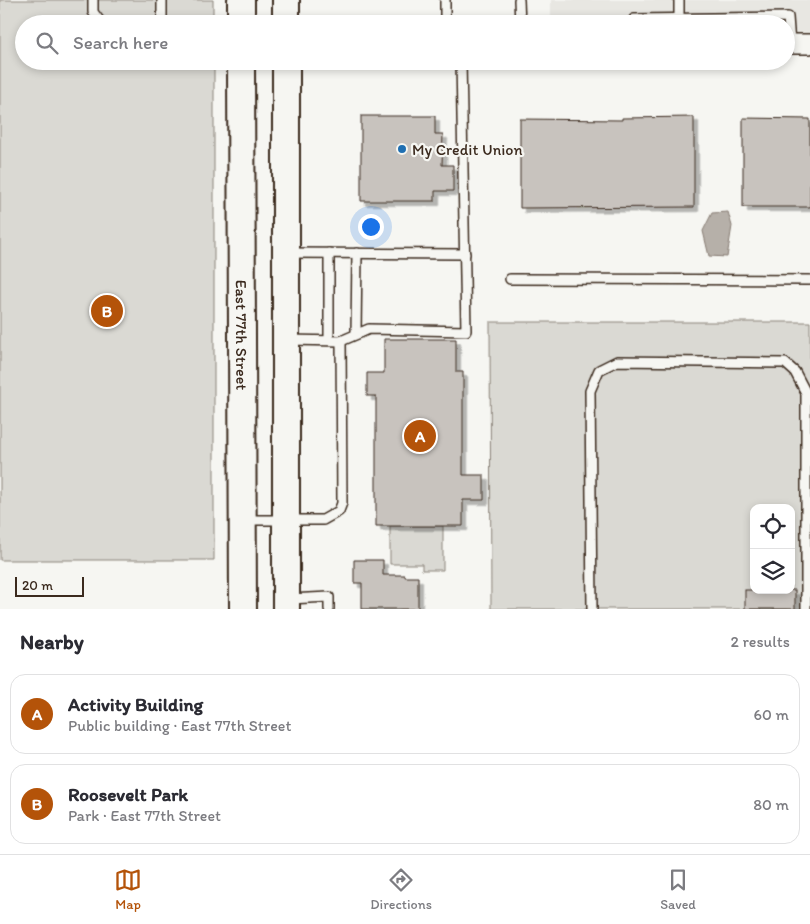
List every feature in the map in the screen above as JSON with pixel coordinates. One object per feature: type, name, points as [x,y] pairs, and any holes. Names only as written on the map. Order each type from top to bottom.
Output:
[{"type":"street","points":[[241,0],[241,15]]},
{"type":"street","points":[[286,0],[286,15]]},
{"type":"street","points":[[795,44],[810,44]]},
{"type":"street","name":"East 77th Street","points":[[242,70],[243,609]]},
{"type":"street","points":[[286,70],[286,604]]},
{"type":"lane","points":[[93,0],[93,12],[95,15]]},
{"type":"lane","points":[[162,0],[162,15]]},
{"type":"lane","points":[[445,0],[445,15]]},
{"type":"lane","points":[[519,0],[520,15]]},
{"type":"lane","points":[[679,0],[679,15]]},
{"type":"lane","points":[[286,340],[341,341],[369,329],[466,330],[461,70]]},
{"type":"lane","points":[[286,253],[465,254]]},
{"type":"lane","points":[[329,253],[329,340]]},
{"type":"lane","points":[[356,334],[357,253]]},
{"type":"lane","points":[[510,279],[810,280]]},
{"type":"lane","points":[[243,520],[323,520],[339,511],[342,503],[341,341]]},
{"type":"lane","points":[[592,609],[590,391],[599,370],[618,361],[785,363],[795,372],[806,393],[806,609]]},
{"type":"lane","points":[[286,604],[329,597],[329,609]]},
{"type":"shaded area","points":[[0,0],[213,0],[213,15],[15,15],[15,70],[214,70],[214,560],[0,560]]},
{"type":"shaded area","points":[[551,0],[810,0],[810,33],[795,33],[795,15],[551,15]]},
{"type":"shaded area","points":[[728,212],[732,226],[727,257],[709,256],[703,231],[712,213]]},
{"type":"shaded area","points":[[490,322],[810,322],[810,609],[491,609]]},
{"type":"shaded area","points":[[390,526],[443,526],[443,570],[422,570],[422,564],[390,564]]},
{"type":"building","name":"My Credit Union","points":[[361,116],[435,116],[435,134],[443,134],[442,165],[453,165],[453,191],[435,191],[435,201],[361,201]]},
{"type":"building","points":[[694,117],[694,207],[520,208],[520,119],[622,120],[622,118]]},
{"type":"building","points":[[743,118],[810,119],[810,207],[743,207]]},
{"type":"building","points":[[384,339],[456,339],[456,372],[463,372],[463,475],[484,475],[484,500],[463,500],[463,526],[376,526],[376,396],[367,396],[367,373],[384,373]]},
{"type":"building","points":[[354,560],[383,560],[383,575],[418,577],[418,609],[362,609],[362,583],[354,583]]},
{"type":"building","points":[[745,590],[750,590],[750,594],[795,594],[795,609],[745,609]]},
{"type":"place","name":"My Credit Union","points":[[402,149]]},
{"type":"place","name":"Roosevelt Park","points":[[107,311]]},
{"type":"place","name":"Activity Building","points":[[420,436]]}]
